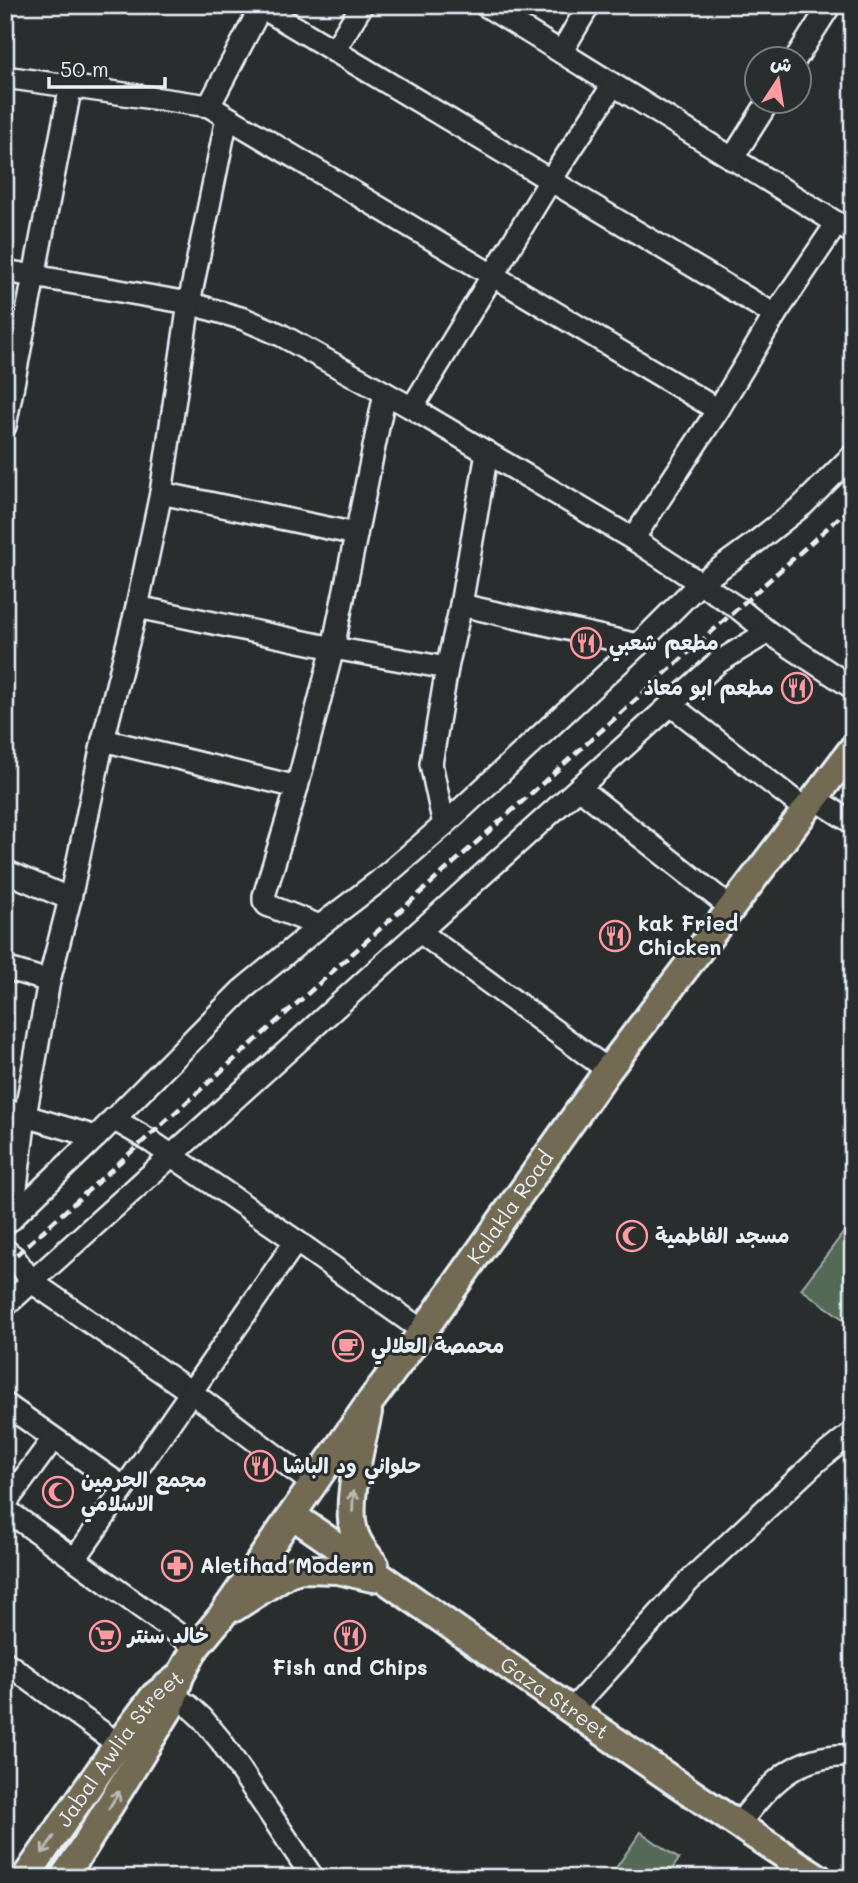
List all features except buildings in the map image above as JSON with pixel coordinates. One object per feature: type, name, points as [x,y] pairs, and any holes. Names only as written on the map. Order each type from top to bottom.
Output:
[{"type":"main road","name":"Kalakla Road","points":[[172,1688],[196,1647],[221,1617],[370,1402],[608,1070],[853,748]]},
{"type":"main road","points":[[370,1402],[352,1493],[352,1523],[362,1549],[389,1582]]},
{"type":"main road","name":"Gaza Street","points":[[292,1516],[571,1711],[819,1878]]},
{"type":"main road","points":[[221,1617],[288,1573],[301,1569],[338,1570],[389,1582]]},
{"type":"main road","name":"Jabal Awlia Street","points":[[25,1878],[154,1696],[172,1688],[170,1708],[63,1878]]},
{"type":"street","points":[[334,51],[362,5]]},
{"type":"street","points":[[485,5],[845,228],[775,315],[718,410],[633,539]]},
{"type":"street","points":[[562,51],[589,5]]},
{"type":"street","points":[[804,46],[830,5]]},
{"type":"street","points":[[209,106],[259,6],[775,315]]},
{"type":"street","points":[[5,77],[209,106],[718,410]]},
{"type":"street","points":[[5,426],[71,85]]},
{"type":"street","points":[[412,408],[550,181],[613,85]]},
{"type":"street","points":[[732,159],[759,116]]},
{"type":"street","points":[[8,1222],[15,1113],[50,981],[103,740],[137,607],[161,493],[189,303],[227,118]]},
{"type":"street","points":[[5,271],[189,303],[244,319],[281,335],[412,408],[633,539],[853,688]]},
{"type":"street","points":[[320,926],[267,905],[264,896],[297,787],[334,648],[385,393]]},
{"type":"street","points":[[444,825],[431,764],[487,452]]},
{"type":"street","points":[[8,1222],[242,990],[379,881],[444,825],[638,645],[699,583],[803,505],[853,455]]},
{"type":"street","points":[[161,493],[356,534]]},
{"type":"street","points":[[461,605],[638,645]]},
{"type":"street","points":[[137,607],[334,648],[447,668]]},
{"type":"street","points":[[5,1306],[717,663],[768,632]]},
{"type":"street","points":[[671,705],[809,804],[853,823]]},
{"type":"street","points":[[103,740],[297,787]]},
{"type":"street","points":[[579,788],[730,907]]},
{"type":"street","points":[[5,871],[69,899]]},
{"type":"street","points":[[420,932],[608,1070]]},
{"type":"street","points":[[5,968],[50,981]]},
{"type":"street","points":[[15,1113],[96,1137]]},
{"type":"street","points":[[113,1119],[146,1138],[423,1331]]},
{"type":"street","points":[[75,1559],[296,1241]]},
{"type":"street","points":[[5,1250],[14,1257],[32,1282],[191,1392],[313,1484]]},
{"type":"street","points":[[5,1404],[123,1487]]},
{"type":"street","points":[[571,1711],[689,1581],[817,1461],[853,1432]]},
{"type":"street","points":[[52,1438],[5,1507],[196,1647]]},
{"type":"street","points":[[5,1662],[118,1744]]},
{"type":"street","points":[[172,1688],[220,1741],[313,1878]]},
{"type":"street","points":[[738,1825],[775,1781],[792,1769],[813,1760],[836,1755],[853,1756]]},
{"type":"green space","points":[[853,1220],[853,1326],[801,1289]]},
{"type":"green space","points":[[641,1832],[679,1859],[666,1878],[609,1878]]},
{"type":"railway","points":[[5,1265],[853,505]]},
{"type":"place","name":"مطعم شعبي","points":[[586,643]]},
{"type":"place","name":"مطعم ابو معاذ","points":[[797,688]]},
{"type":"place","name":"kak Fried Chicken","points":[[615,936]]},
{"type":"place","name":"مسجد الفاطمية","points":[[632,1236]]},
{"type":"place","name":"محمصة العلالي","points":[[348,1346]]},
{"type":"place","name":"حلواني ود الباشا","points":[[260,1466]]},
{"type":"place","name":"مجمع الحرمين الاسلامي","points":[[58,1492]]},
{"type":"place","name":"Aletihad Modern","points":[[177,1566]]},
{"type":"place","name":"خالد سنتر","points":[[105,1636]]},
{"type":"place","name":"Fish and Chips","points":[[350,1636]]}]
